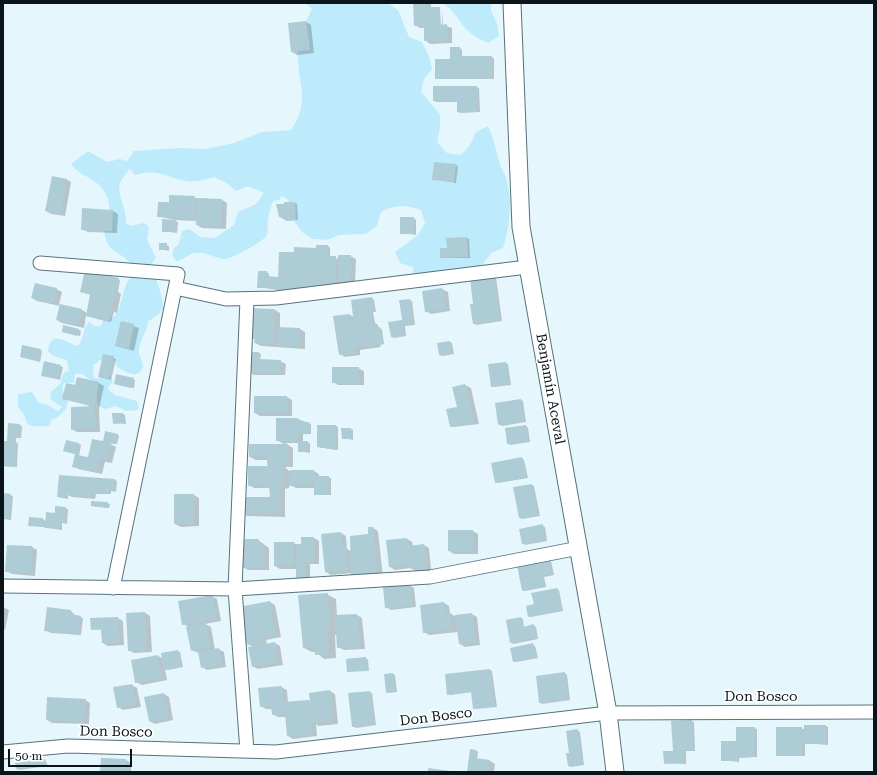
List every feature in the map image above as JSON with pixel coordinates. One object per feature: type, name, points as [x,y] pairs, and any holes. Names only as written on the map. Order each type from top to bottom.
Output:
[{"type":"street","name":"Benjamín Aceval","points":[[512,3],[521,227],[608,713],[615,772]]},
{"type":"street","points":[[40,263],[178,274],[113,588]]},
{"type":"street","points":[[175,288],[226,299],[276,298],[527,266]]},
{"type":"street","points":[[246,751],[235,589],[247,299]]},
{"type":"street","points":[[3,586],[235,589],[430,577],[579,548]]},
{"type":"street","name":"Don Bosco","points":[[3,752],[68,746],[276,752],[608,713],[874,712]]},
{"type":"shaded area","points":[[305,3],[388,3],[398,10],[409,37],[422,42],[429,56],[432,69],[424,79],[421,92],[440,114],[440,128],[437,142],[447,153],[461,155],[470,145],[476,132],[488,126],[508,186],[510,213],[503,248],[491,253],[481,267],[414,281],[413,267],[400,263],[395,252],[418,235],[425,223],[421,210],[405,206],[392,208],[381,212],[377,226],[366,234],[339,235],[327,240],[313,239],[302,232],[294,221],[294,208],[286,198],[281,196],[280,200],[273,201],[268,217],[267,235],[255,245],[241,253],[225,259],[199,253],[176,261],[172,255],[174,248],[179,244],[182,231],[189,229],[201,237],[215,238],[234,225],[238,212],[256,204],[264,193],[248,186],[236,191],[225,182],[214,177],[193,182],[150,172],[135,175],[130,169],[120,183],[119,189],[126,215],[126,223],[131,226],[144,223],[149,227],[147,240],[156,258],[152,263],[162,296],[163,308],[159,314],[148,322],[139,349],[143,366],[139,373],[128,373],[117,367],[115,361],[104,358],[93,365],[94,378],[97,379],[110,376],[113,382],[108,387],[109,390],[115,395],[137,401],[139,408],[137,410],[126,411],[116,406],[105,409],[99,406],[97,402],[97,385],[82,374],[75,374],[74,383],[64,383],[63,386],[63,393],[68,401],[63,413],[51,420],[49,426],[29,425],[18,407],[18,394],[32,392],[39,403],[46,404],[58,411],[62,407],[50,399],[51,392],[61,383],[62,376],[66,371],[69,372],[67,360],[53,356],[48,351],[49,344],[52,340],[60,339],[78,346],[89,322],[94,326],[101,326],[103,320],[115,316],[127,283],[134,273],[133,267],[130,263],[113,250],[107,242],[105,229],[109,206],[108,199],[104,191],[100,186],[74,168],[71,164],[88,151],[107,162],[120,159],[127,161],[134,151],[178,148],[206,149],[234,143],[262,132],[291,130],[301,109],[302,100],[298,45],[299,39],[312,9]]},
{"type":"shaded area","points":[[442,3],[491,3],[491,11],[497,23],[499,36],[488,43],[476,37],[465,28],[446,5]]},
{"type":"building","points":[[413,3],[426,3],[426,7],[440,7],[441,25],[447,24],[447,40],[424,41],[424,25],[414,26]]},
{"type":"building","points":[[306,21],[310,50],[291,52],[288,23]]},
{"type":"building","points":[[450,47],[460,47],[460,56],[492,56],[492,78],[435,79],[435,59],[450,59]]},
{"type":"building","points":[[433,86],[477,86],[478,112],[457,112],[457,101],[433,101]]},
{"type":"building","points":[[434,162],[456,164],[454,182],[432,180]]},
{"type":"building","points":[[52,176],[67,179],[60,214],[45,211]]},
{"type":"building","points":[[169,195],[195,196],[194,219],[157,217],[158,202],[169,202]]},
{"type":"building","points":[[197,198],[222,199],[221,227],[196,225]]},
{"type":"building","points":[[284,202],[295,202],[296,220],[284,220],[284,217],[279,217],[276,204],[284,204]]},
{"type":"building","points":[[82,208],[113,210],[112,231],[81,230]]},
{"type":"building","points":[[400,217],[414,217],[414,234],[400,234]]},
{"type":"building","points":[[162,219],[176,220],[175,232],[162,232]]},
{"type":"building","points":[[467,237],[468,257],[440,258],[440,248],[447,248],[446,238]]},
{"type":"building","points":[[159,243],[167,243],[167,250],[159,250]]},
{"type":"building","points":[[316,245],[328,245],[328,256],[336,256],[335,289],[257,288],[258,271],[267,271],[267,276],[278,277],[279,252],[294,252],[294,247],[316,248]]},
{"type":"building","points":[[338,255],[351,255],[350,283],[338,282]]},
{"type":"building","points":[[85,270],[119,278],[109,322],[86,316],[90,294],[80,292]]},
{"type":"building","points":[[494,275],[500,320],[473,324],[470,304],[473,304],[470,278]]},
{"type":"building","points":[[35,283],[57,288],[53,303],[31,298]]},
{"type":"building","points":[[442,288],[445,309],[425,312],[422,291]]},
{"type":"building","points":[[372,297],[374,311],[371,311],[374,328],[380,327],[383,344],[355,347],[355,353],[339,355],[333,316],[350,314],[351,324],[354,324],[351,300]]},
{"type":"building","points":[[410,299],[413,324],[403,325],[404,335],[391,337],[388,322],[402,320],[399,300]]},
{"type":"building","points":[[60,304],[82,309],[79,325],[56,320]]},
{"type":"building","points":[[247,308],[275,309],[274,343],[254,343],[255,338],[247,338]]},
{"type":"building","points":[[121,321],[134,324],[129,349],[115,346]]},
{"type":"building","points":[[63,325],[79,329],[77,336],[62,332]]},
{"type":"building","points":[[277,327],[300,328],[300,347],[277,346]]},
{"type":"building","points":[[450,341],[452,353],[439,355],[437,343]]},
{"type":"building","points":[[22,345],[41,349],[38,361],[20,357]]},
{"type":"building","points":[[249,352],[259,352],[258,359],[281,360],[280,373],[248,372]]},
{"type":"building","points":[[103,354],[114,356],[109,379],[98,377]]},
{"type":"building","points":[[44,361],[61,365],[58,379],[41,376]]},
{"type":"building","points":[[506,362],[509,384],[491,387],[488,364]]},
{"type":"building","points":[[332,367],[359,367],[359,383],[332,383]]},
{"type":"building","points":[[116,374],[134,378],[131,388],[114,384]]},
{"type":"building","points":[[77,377],[99,382],[94,406],[62,399],[66,383],[75,385]]},
{"type":"building","points":[[465,384],[474,421],[450,427],[446,409],[457,407],[452,387]]},
{"type":"building","points":[[254,396],[287,396],[287,414],[254,413]]},
{"type":"building","points":[[521,399],[524,421],[498,425],[495,403]]},
{"type":"building","points":[[94,406],[95,429],[71,430],[71,407]]},
{"type":"building","points":[[112,413],[123,413],[124,423],[113,424]]},
{"type":"building","points":[[276,418],[298,418],[298,422],[309,422],[309,433],[298,433],[298,441],[276,441]]},
{"type":"building","points":[[8,423],[20,424],[19,438],[14,437],[14,441],[16,441],[15,467],[3,466],[4,441],[7,441]]},
{"type":"building","points":[[317,425],[336,425],[336,450],[317,447]]},
{"type":"building","points":[[526,425],[528,441],[507,444],[505,428]]},
{"type":"building","points":[[341,428],[351,428],[351,439],[342,439]]},
{"type":"building","points":[[105,431],[118,434],[115,444],[111,443],[107,461],[100,459],[97,472],[72,467],[75,454],[63,451],[66,440],[79,443],[77,455],[88,457],[92,439],[103,441]]},
{"type":"building","points":[[298,441],[308,441],[308,452],[298,452]]},
{"type":"building","points":[[249,444],[288,444],[288,465],[267,465],[267,457],[249,457]]},
{"type":"building","points":[[522,457],[526,477],[495,483],[491,463]]},
{"type":"building","points":[[248,466],[284,466],[284,486],[280,486],[280,514],[241,514],[241,497],[270,497],[269,486],[248,486]]},
{"type":"building","points":[[290,470],[314,470],[314,476],[329,476],[329,495],[314,495],[314,481],[310,481],[310,486],[289,486]]},
{"type":"building","points":[[59,475],[115,479],[114,491],[109,491],[109,494],[91,493],[90,497],[66,495],[66,498],[57,497]]},
{"type":"building","points":[[532,484],[538,515],[519,518],[513,487]]},
{"type":"building","points":[[3,493],[11,494],[9,519],[3,519]]},
{"type":"building","points":[[174,494],[194,494],[194,524],[174,524]]},
{"type":"building","points":[[91,501],[108,502],[107,508],[91,506]]},
{"type":"building","points":[[55,506],[66,507],[65,523],[60,523],[60,529],[45,528],[46,512],[55,513]]},
{"type":"building","points":[[29,517],[43,518],[43,527],[28,526]]},
{"type":"building","points":[[543,524],[545,540],[522,544],[519,529]]},
{"type":"building","points":[[368,527],[373,527],[378,574],[351,577],[350,536],[368,534]]},
{"type":"building","points":[[448,530],[473,530],[473,551],[448,551]]},
{"type":"building","points":[[341,532],[342,547],[346,547],[348,570],[325,572],[321,534]]},
{"type":"building","points":[[301,537],[314,537],[314,562],[305,562],[305,580],[296,580],[296,544],[301,544]]},
{"type":"building","points":[[407,538],[408,546],[424,544],[427,568],[411,569],[410,565],[389,567],[386,540]]},
{"type":"building","points":[[242,539],[259,539],[258,544],[264,544],[264,568],[242,568]]},
{"type":"building","points":[[274,542],[294,542],[294,566],[274,566]]},
{"type":"building","points":[[7,545],[32,546],[30,573],[5,572]]},
{"type":"building","points":[[549,559],[552,574],[542,576],[544,586],[522,591],[517,565]]},
{"type":"building","points":[[409,584],[412,605],[385,608],[383,587]]},
{"type":"building","points":[[557,588],[562,610],[528,617],[526,606],[534,604],[531,593]]},
{"type":"building","points":[[328,593],[330,630],[327,631],[329,654],[315,655],[315,648],[303,648],[298,595]]},
{"type":"building","points":[[212,595],[216,619],[182,625],[178,601]]},
{"type":"building","points":[[270,601],[276,635],[261,637],[262,642],[247,645],[239,607]]},
{"type":"building","points":[[444,602],[445,612],[450,612],[451,629],[423,633],[420,605]]},
{"type":"building","points":[[47,607],[71,610],[71,614],[81,616],[79,635],[44,631]]},
{"type":"building","points":[[145,612],[147,650],[128,651],[126,613]]},
{"type":"building","points":[[472,613],[476,642],[459,644],[455,615]]},
{"type":"building","points":[[357,614],[360,647],[337,648],[335,615]]},
{"type":"building","points":[[118,617],[119,643],[102,643],[101,629],[91,630],[90,618]]},
{"type":"building","points":[[521,617],[523,627],[534,624],[536,638],[510,643],[506,620]]},
{"type":"building","points":[[206,623],[210,647],[191,651],[186,627]]},
{"type":"building","points":[[275,642],[278,662],[252,667],[248,647]]},
{"type":"building","points":[[533,643],[536,657],[513,662],[510,648]]},
{"type":"building","points":[[219,648],[222,664],[201,668],[198,652]]},
{"type":"building","points":[[178,650],[181,666],[164,670],[161,653]]},
{"type":"building","points":[[158,655],[162,678],[135,683],[131,660]]},
{"type":"building","points":[[366,657],[367,671],[347,672],[346,659]]},
{"type":"building","points":[[490,669],[495,706],[473,709],[471,692],[447,695],[445,674]]},
{"type":"building","points":[[565,672],[568,699],[539,703],[536,676]]},
{"type":"building","points":[[393,673],[395,691],[386,693],[384,674]]},
{"type":"building","points":[[132,684],[136,704],[117,708],[113,687]]},
{"type":"building","points":[[282,686],[283,702],[309,700],[312,734],[287,736],[285,714],[272,715],[271,706],[260,707],[258,688]]},
{"type":"building","points":[[330,690],[333,721],[312,723],[309,693]]},
{"type":"building","points":[[370,691],[374,724],[352,727],[348,693]]},
{"type":"building","points":[[164,693],[169,718],[149,721],[144,697]]},
{"type":"building","points":[[47,697],[86,699],[84,722],[46,720]]},
{"type":"building","points":[[692,720],[693,750],[684,750],[684,763],[664,764],[663,751],[673,751],[671,721]]},
{"type":"building","points":[[804,725],[826,725],[826,744],[804,744]]},
{"type":"building","points":[[736,727],[755,727],[755,757],[737,757],[737,761],[721,761],[721,741],[736,741]]},
{"type":"building","points":[[776,727],[802,727],[803,756],[776,756]]},
{"type":"building","points":[[578,729],[582,764],[568,766],[566,753],[569,753],[566,731]]},
{"type":"building","points":[[470,749],[476,750],[475,758],[490,760],[488,772],[467,772]]},
{"type":"building","points":[[101,758],[126,759],[126,772],[100,772]]},
{"type":"building","points":[[45,759],[46,765],[16,769],[15,763]]},
{"type":"building","points":[[428,768],[451,771],[451,772],[428,772]]}]
